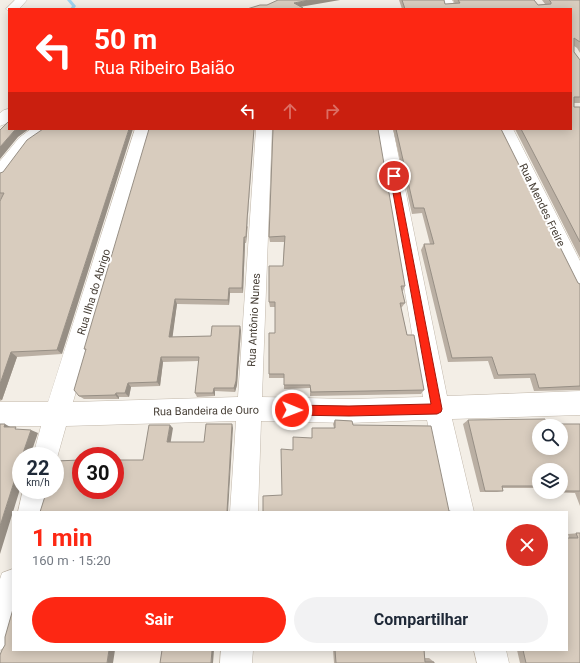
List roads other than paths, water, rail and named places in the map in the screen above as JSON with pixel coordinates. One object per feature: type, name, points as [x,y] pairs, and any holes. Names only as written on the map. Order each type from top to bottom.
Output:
[{"type":"street","points":[[12,8],[21,0]]},
{"type":"street","points":[[0,121],[8,114]]},
{"type":"street","name":"Rua Ilha do Abrigo","points":[[48,447],[143,130]]},
{"type":"street","name":"Rua Antônio Nunes","points":[[244,511],[264,130]]},
{"type":"street","points":[[385,130],[437,409],[460,511]]},
{"type":"street","name":"Rua Mendes Freire","points":[[505,130],[580,281]]},
{"type":"street","points":[[0,173],[13,155],[37,133]]},
{"type":"street","name":"Rua Bandeira de Ouro","points":[[0,414],[249,410],[349,411],[580,404]]},
{"type":"street","points":[[32,511],[35,499]]},
{"type":"street","points":[[0,634],[12,588]]},
{"type":"street","points":[[236,663],[237,651]]},
{"type":"street","points":[[490,651],[493,663]]},
{"type":"waterway","points":[[69,0],[74,6],[73,8]]}]
